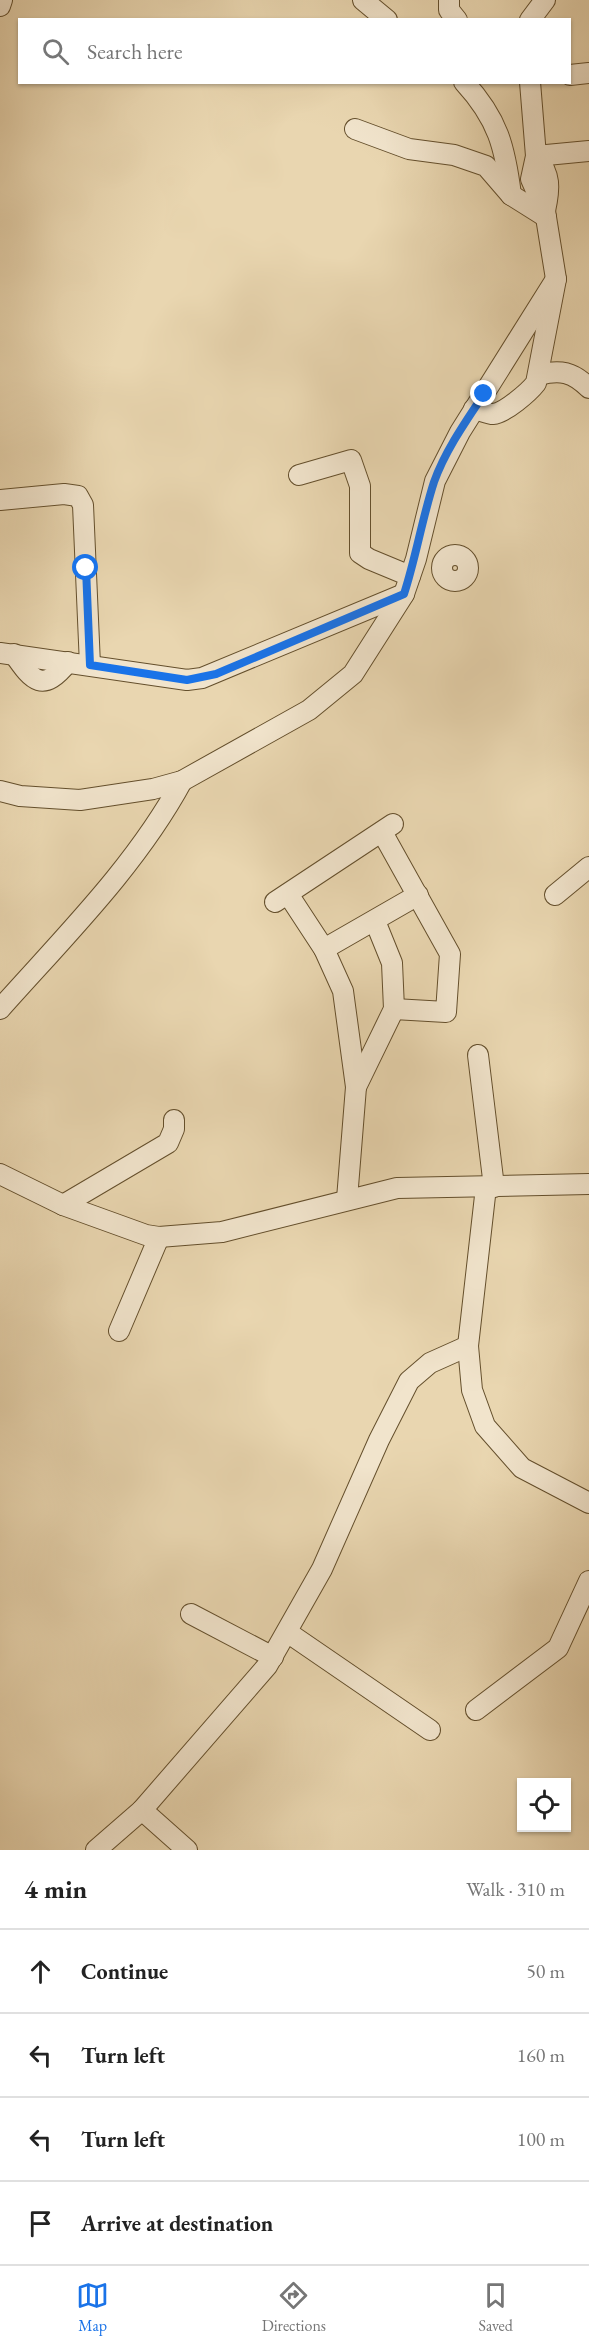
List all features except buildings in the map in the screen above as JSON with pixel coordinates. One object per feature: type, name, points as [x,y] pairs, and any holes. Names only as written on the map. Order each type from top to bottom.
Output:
[{"type":"street","points":[[0,6],[2,0]]},
{"type":"street","points":[[363,0],[385,18]]},
{"type":"street","points":[[449,0],[449,10],[455,18]]},
{"type":"street","points":[[532,18],[545,0]]},
{"type":"street","points":[[466,84],[497,126],[506,152],[512,195]]},
{"type":"street","points":[[474,409],[494,414],[501,411],[525,397],[539,375],[556,279],[545,214],[531,179],[536,156],[530,84]]},
{"type":"street","points":[[355,129],[410,149],[454,155],[486,166],[512,195],[545,214]]},
{"type":"street","points":[[536,156],[589,151]]},
{"type":"street","points":[[0,791],[20,796],[80,800],[153,789],[182,781],[309,710],[353,674],[410,576],[435,481],[474,409],[556,279]]},
{"type":"street","points":[[539,375],[555,371],[576,375],[589,388]]},
{"type":"street","points":[[299,476],[351,460],[360,486],[360,553],[410,576]]},
{"type":"street","points":[[0,500],[64,494],[78,496],[83,505],[90,665]]},
{"type":"street","points":[[7,653],[187,680],[202,678],[410,576],[442,565]]},
{"type":"street","points":[[0,1009],[133,857],[165,814],[182,781]]},
{"type":"street","points":[[347,1199],[356,1087],[344,991],[324,949],[282,898],[387,828],[418,896],[450,954],[447,1009],[443,1013],[394,1010]]},
{"type":"street","points":[[555,895],[589,867]]},
{"type":"street","points":[[324,949],[418,896]]},
{"type":"street","points":[[356,1087],[394,1010],[392,963],[375,921]]},
{"type":"street","points":[[478,1055],[490,1187],[468,1346],[472,1390],[485,1426],[522,1468],[589,1503]]},
{"type":"street","points":[[63,1205],[168,1143],[174,1130],[174,1120]]},
{"type":"street","points":[[0,1174],[63,1205],[146,1235],[159,1237],[222,1232],[397,1188],[589,1184]]},
{"type":"street","points":[[119,1331],[159,1237]]},
{"type":"street","points":[[96,1850],[142,1810],[267,1666],[322,1569],[379,1440],[409,1381],[430,1363],[468,1346]]},
{"type":"street","points":[[476,1710],[558,1648],[589,1581]]},
{"type":"street","points":[[192,1614],[273,1657]]},
{"type":"street","points":[[287,1632],[430,1730]]},
{"type":"street","points":[[142,1810],[187,1850]]},
{"type":"route","points":[[86,568],[90,665],[187,680],[216,674],[404,594],[416,559],[435,481],[460,432],[484,394]]}]
